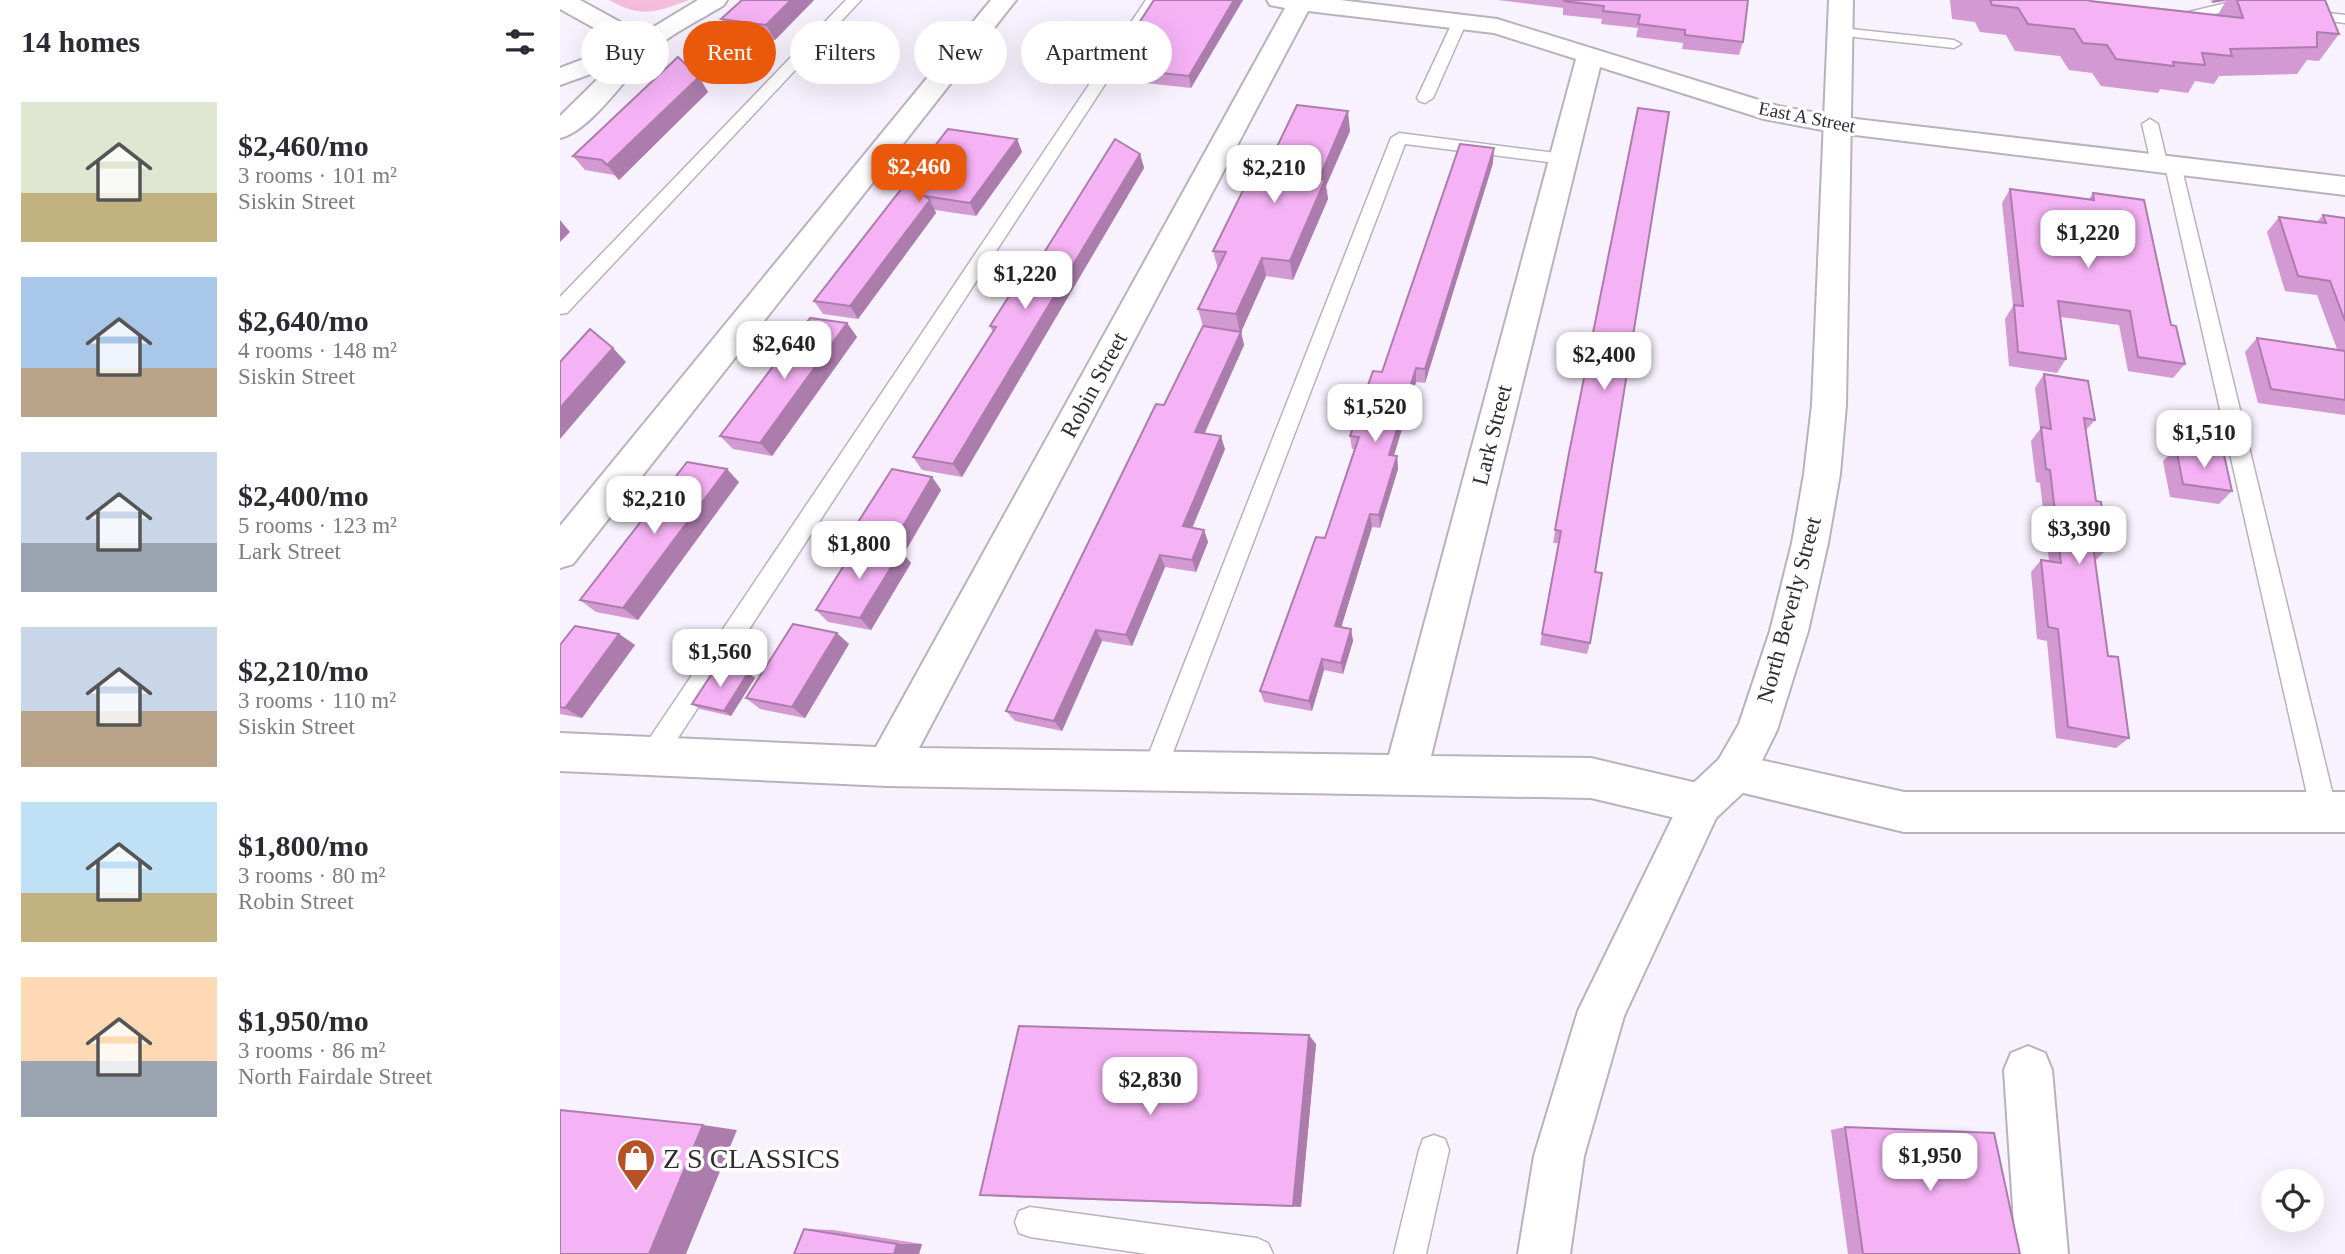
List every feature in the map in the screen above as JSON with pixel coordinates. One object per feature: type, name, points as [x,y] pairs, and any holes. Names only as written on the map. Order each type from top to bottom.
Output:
[{"type":"street","points":[[562,0],[600,21]]},
{"type":"street","points":[[669,29],[715,0]]},
{"type":"street","points":[[560,553],[1004,0]]},
{"type":"street","name":"North Beverly Street","points":[[1544,1254],[1559,1156],[1602,1011],[1701,804],[1734,773],[1757,730],[1789,631],[1810,543],[1822,474],[1829,405],[1841,0]]},
{"type":"street","name":"East A Street","points":[[1289,1],[1497,26],[1773,113],[1839,125],[2345,186]]},
{"type":"street","name":"Robin Street","points":[[887,767],[1289,1]]},
{"type":"street","name":"Lark Street","points":[[1405,775],[1590,55]]},
{"type":"street","points":[[560,78],[581,70]]},
{"type":"street","points":[[560,130],[608,84]]},
{"type":"street","points":[[560,752],[887,767],[1591,778],[1701,804]]},
{"type":"street","points":[[1734,773],[1905,812],[2334,812]]},
{"type":"street","points":[[2028,1070],[2042,1254]]},
{"type":"lane","points":[[560,308],[854,0]]},
{"type":"lane","points":[[652,756],[1153,0]]},
{"type":"lane","points":[[2215,0],[2231,6],[2345,19]]},
{"type":"lane","points":[[2156,23],[2231,6]]},
{"type":"lane","points":[[1425,98],[1460,21]]},
{"type":"lane","points":[[1840,32],[1954,44]]},
{"type":"lane","points":[[2150,124],[2166,164],[2334,812]]},
{"type":"lane","points":[[1154,771],[1399,138],[1564,159]]},
{"type":"lane","points":[[1410,1254],[1434,1150]]},
{"type":"lane","points":[[1030,1222],[1257,1254]]},
{"type":"shaded area","points":[[609,0],[689,0],[648,12],[620,6]]},
{"type":"building","points":[[742,0],[791,0],[770,21],[721,19]]},
{"type":"building","points":[[1154,0],[1234,0],[1189,76],[1172,74],[1172,21],[1140,21]]},
{"type":"building","points":[[1564,0],[1748,0],[1743,42],[1685,35],[1685,30],[1638,24],[1640,15],[1603,11],[1604,6]]},
{"type":"building","points":[[1990,0],[2089,0],[2243,18],[2237,0],[2325,0],[2339,34],[2317,32],[2317,47],[2230,49],[2232,56],[2202,53],[2205,65],[2173,62],[2174,66],[2116,59],[2107,45],[2083,43],[2074,29],[2028,24],[2018,8],[1992,5]]},
{"type":"building","points":[[678,57],[683,62],[683,84],[692,84],[607,165],[602,160],[573,156],[649,84],[669,84],[669,65]]},
{"type":"building","points":[[1297,105],[1348,111],[1319,179],[1325,180],[1290,261],[1262,258],[1236,314],[1198,309],[1226,252],[1213,251],[1262,152],[1274,153]]},
{"type":"building","points":[[1638,108],[1669,112],[1595,572],[1602,573],[1590,643],[1542,634],[1561,531],[1555,530],[1569,453]]},
{"type":"building","points":[[948,129],[1017,139],[970,203],[925,196],[930,200],[850,306],[814,301]]},
{"type":"building","points":[[1115,139],[1140,154],[953,464],[913,457],[996,327],[990,326],[1020,279],[1027,280]]},
{"type":"building","points":[[1460,144],[1494,148],[1425,369],[1416,368],[1389,455],[1397,456],[1379,515],[1370,514],[1335,626],[1351,629],[1341,663],[1322,659],[1309,701],[1260,691],[1316,537],[1325,538],[1359,437],[1350,436],[1373,371],[1382,372]]},
{"type":"building","points":[[2010,189],[2094,200],[2093,193],[2144,200],[2171,325],[2176,326],[2185,364],[2138,357],[2130,311],[2058,301],[2066,359],[2018,352],[2014,305],[2023,306]]},
{"type":"building","points":[[2323,215],[2345,218],[2345,321],[2330,281],[2298,276],[2279,217],[2326,223]]},
{"type":"building","points":[[810,318],[847,323],[760,443],[720,436]]},
{"type":"building","points":[[1203,326],[1241,332],[1195,432],[1221,436],[1183,526],[1204,530],[1192,560],[1160,555],[1126,635],[1096,630],[1054,721],[1006,711],[1156,404],[1164,405]]},
{"type":"building","points":[[590,329],[613,348],[560,408],[560,362]]},
{"type":"building","points":[[2257,338],[2345,351],[2345,400],[2271,389]]},
{"type":"building","points":[[2044,374],[2088,381],[2095,420],[2084,418],[2096,501],[2101,502],[2108,548],[2093,546],[2108,656],[2118,657],[2129,738],[2068,727],[2058,629],[2048,627],[2041,560],[2061,563],[2050,470],[2046,469],[2041,427],[2051,429]]},
{"type":"building","points":[[2176,448],[2224,455],[2232,491],[2183,484]]},
{"type":"building","points":[[687,462],[727,469],[623,608],[580,600]]},
{"type":"building","points":[[892,469],[932,477],[896,538],[853,530]]},
{"type":"building","points":[[858,543],[901,551],[860,618],[816,610]]},
{"type":"building","points":[[793,624],[837,633],[792,707],[746,698]]},
{"type":"building","points":[[575,626],[619,634],[565,708],[560,707],[560,645]]},
{"type":"building","points":[[717,666],[748,673],[724,711],[692,704]]},
{"type":"building","points":[[1019,1026],[1309,1035],[1293,1206],[980,1195]]},
{"type":"building","name":"Z S CLASSICS","points":[[560,1110],[703,1125],[649,1254],[560,1254]]},
{"type":"building","points":[[1845,1127],[1994,1133],[2020,1254],[1863,1254]]},
{"type":"building","points":[[804,1229],[897,1244],[894,1254],[794,1254]]},
{"type":"place","name":"Z S CLASSICS","points":[[636,1192]]}]
